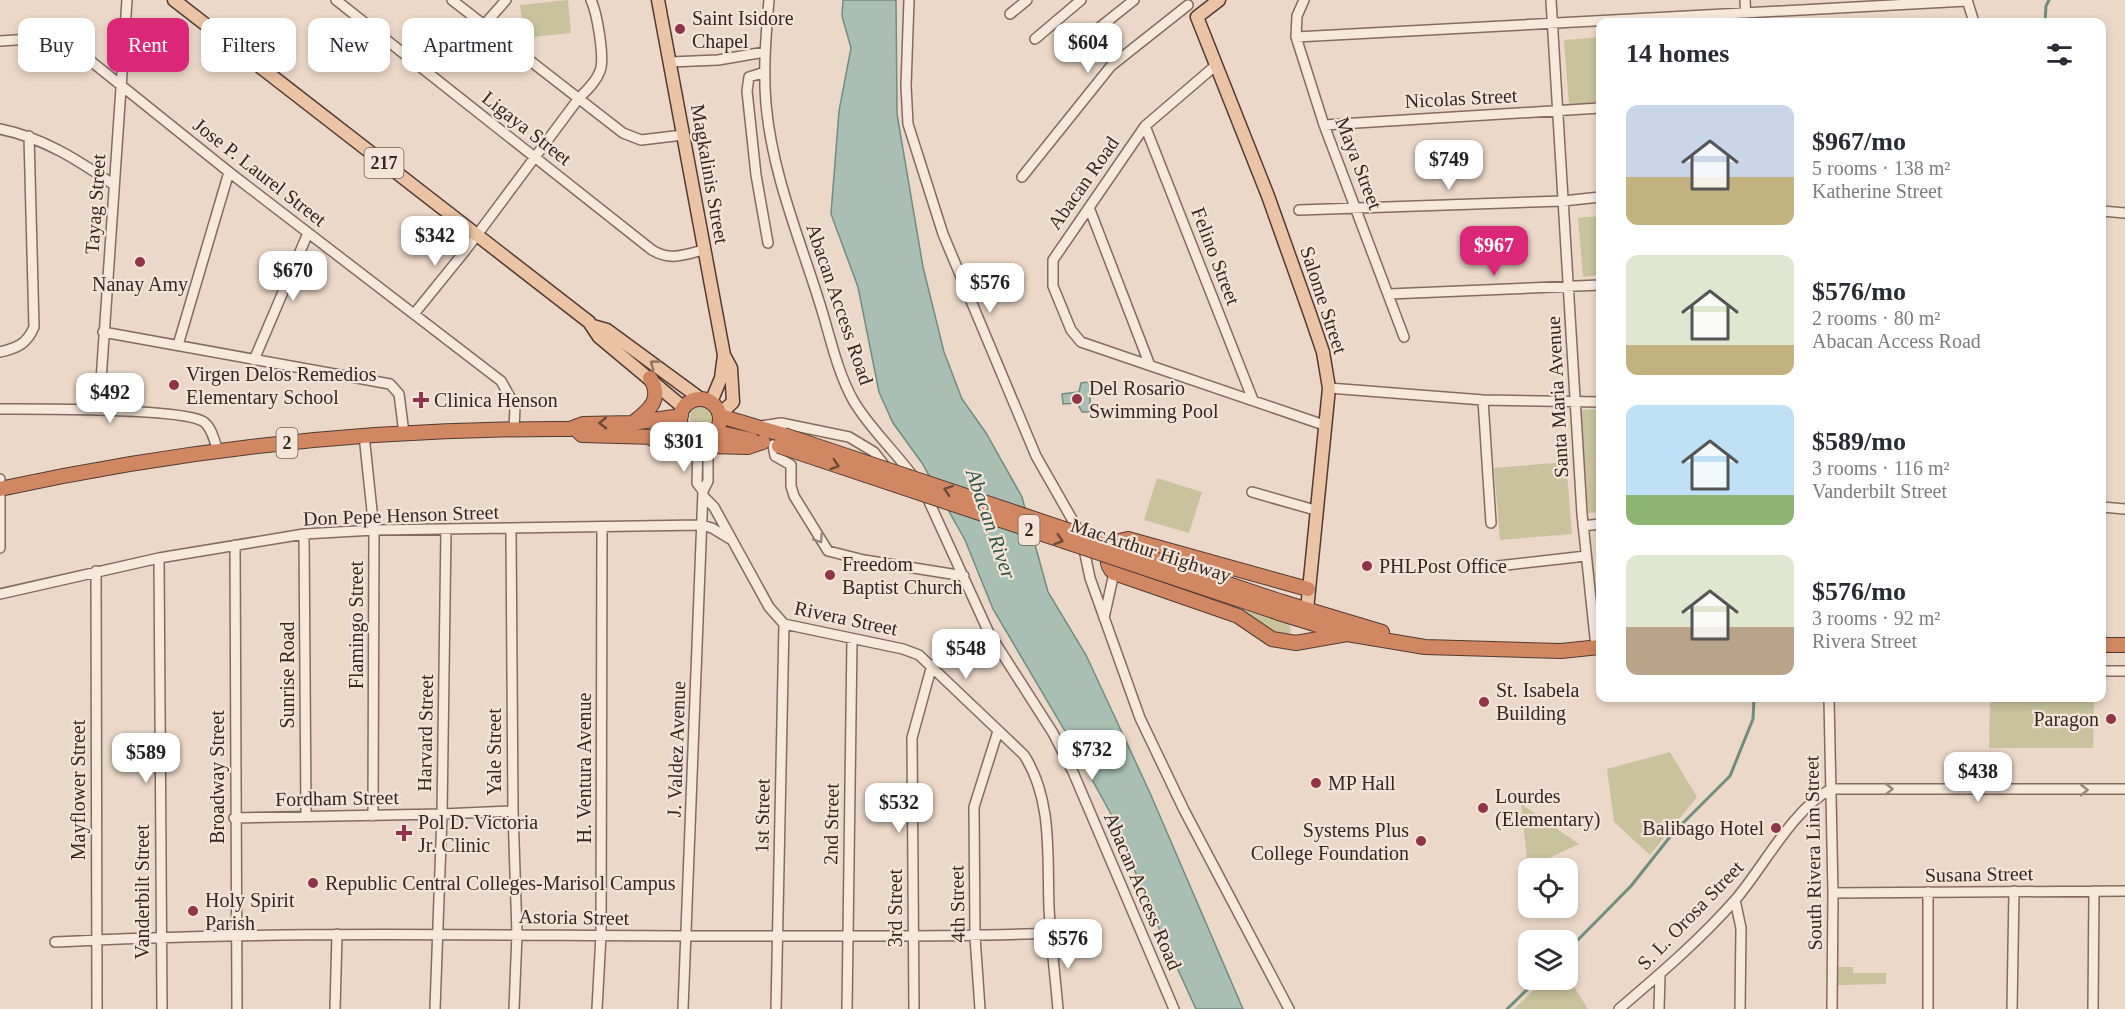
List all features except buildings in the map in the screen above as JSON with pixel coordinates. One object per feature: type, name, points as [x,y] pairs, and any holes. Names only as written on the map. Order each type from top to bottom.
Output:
[{"type":"highway","points":[[632,423],[647,413],[655,400],[655,389],[650,378]]},
{"type":"highway","name":"2","points":[[0,486],[218,450],[364,435],[576,429],[583,424],[632,423],[682,412],[691,401],[706,400]]},
{"type":"highway","points":[[706,400],[720,415],[716,432]]},
{"type":"highway","points":[[682,412],[682,428],[699,443],[748,447],[775,442]]},
{"type":"highway","name":"MacArthur Highway","points":[[720,415],[759,427],[775,442]]},
{"type":"highway","name":"2","points":[[576,429],[582,435],[648,437],[699,443],[716,432]]},
{"type":"highway","name":"MacArthur Highway","points":[[716,432],[775,442],[1347,634],[1394,643],[1454,649],[1561,651],[1593,647]]},
{"type":"highway","points":[[1308,589],[1134,540],[1123,539],[1115,542],[1109,550],[1107,562],[1114,573],[1231,613],[1254,626],[1268,638],[1296,643],[1347,634]]},
{"type":"highway","points":[[1286,584],[1301,597],[1307,610]]},
{"type":"highway","name":"MacArthur Highway","points":[[1284,611],[1307,610],[1368,629],[1426,640],[1575,642],[1593,647]]},
{"type":"highway","points":[[1279,641],[1292,639],[1296,634],[1284,611]]},
{"type":"highway","points":[[2106,645],[2125,645]]},
{"type":"main road","name":"217","points":[[174,0],[593,326],[607,330],[706,400]]},
{"type":"main road","name":"Magkalinis Street","points":[[657,0],[724,355],[731,368],[733,402],[720,415]]},
{"type":"main road","points":[[1197,17],[1219,0]]},
{"type":"main road","name":"Salome Street","points":[[1197,17],[1268,196],[1323,352],[1329,388],[1315,510],[1307,610]]},
{"type":"main road","name":"217","points":[[593,326],[599,337],[650,378],[682,412]]},
{"type":"main road","name":"Magkalinis Street","points":[[706,400],[721,378],[724,355]]},
{"type":"street","name":"Tayag Street","points":[[99,410],[127,0]]},
{"type":"street","name":"Ligaya Street","points":[[336,0],[662,256],[674,258],[703,250]]},
{"type":"street","points":[[452,0],[474,18]]},
{"type":"street","points":[[491,18],[506,0]]},
{"type":"street","points":[[414,314],[536,158],[601,70],[601,54],[591,0]]},
{"type":"street","name":"Abacan Access Road","points":[[769,0],[765,52],[766,104],[774,153],[833,353],[854,401],[908,469],[932,506],[996,645],[1053,733],[1070,765],[1174,1009]]},
{"type":"street","points":[[909,0],[906,86],[908,124],[914,149],[943,234],[1036,456],[1077,526],[1083,543],[1086,567],[1140,718],[1184,810],[1289,1009]]},
{"type":"street","points":[[1010,14],[1027,0]]},
{"type":"street","points":[[1035,39],[1081,0]]},
{"type":"street","points":[[1076,47],[1134,0]]},
{"type":"street","name":"Maya Street","points":[[1304,0],[1297,16],[1296,37],[1324,125],[1358,208],[1404,338]]},
{"type":"street","name":"Santa Maria Avenue","points":[[1551,0],[1583,526],[1593,647]]},
{"type":"street","points":[[1745,0],[1746,18]]},
{"type":"street","points":[[1638,18],[1746,18],[1967,0],[1973,18]]},
{"type":"street","points":[[1022,177],[1112,66],[1186,3],[1197,17]]},
{"type":"street","points":[[1296,37],[1596,21]]},
{"type":"street","name":"Jose P. Laurel Street","points":[[0,41],[45,38],[59,40],[72,46],[229,172],[501,381],[515,406],[514,430]]},
{"type":"street","points":[[670,62],[718,60],[765,52]]},
{"type":"street","points":[[534,65],[631,137],[641,140],[683,135]]},
{"type":"street","name":"Abacan Road","points":[[1215,66],[1145,126],[1090,210],[1071,232],[1053,260],[1053,286],[1071,330],[1081,342],[1149,363],[1324,424]]},
{"type":"street","points":[[765,72],[748,77],[747,91],[756,175],[768,243]]},
{"type":"street","name":"Nicolas Street","points":[[1324,125],[1596,108]]},
{"type":"street","name":"Felino Street","points":[[1145,126],[1253,400]]},
{"type":"street","points":[[0,129],[29,136],[72,156],[114,185]]},
{"type":"street","points":[[0,352],[16,348],[28,340],[34,327],[29,136]]},
{"type":"street","points":[[178,345],[229,172]]},
{"type":"street","points":[[1299,210],[1563,201],[1596,197]]},
{"type":"street","points":[[1090,210],[1149,363]]},
{"type":"street","points":[[2106,211],[2125,213]]},
{"type":"street","points":[[254,360],[308,233]]},
{"type":"street","points":[[1389,294],[1596,285]]},
{"type":"street","points":[[103,332],[390,384],[399,394],[404,433]]},
{"type":"street","points":[[1329,388],[1483,400],[1596,402]]},
{"type":"street","points":[[1483,400],[1491,524]]},
{"type":"street","points":[[0,409],[99,410],[194,417],[209,428],[218,450]]},
{"type":"street","points":[[759,427],[781,423],[849,437],[874,452],[892,474],[932,506]]},
{"type":"street","name":"Flamingo Street","points":[[364,435],[374,530],[373,816]]},
{"type":"street","points":[[775,442],[775,456],[791,465],[790,486],[794,496],[828,551],[885,564],[964,576]]},
{"type":"street","name":"J. Valdez Avenue","points":[[683,1009],[703,493],[697,483],[699,443]]},
{"type":"street","points":[[892,474],[900,475],[908,469]]},
{"type":"street","points":[[0,486],[0,548]]},
{"type":"street","points":[[1252,492],[1315,510]]},
{"type":"street","name":"Rivera Street","points":[[703,493],[714,507],[730,540],[769,607],[784,624],[903,649],[919,655],[932,665],[1030,764],[1038,779],[1044,801],[1051,933],[1058,1009]]},
{"type":"street","points":[[2106,507],[2125,508]]},
{"type":"street","points":[[1583,526],[1596,524]]},
{"type":"street","points":[[701,525],[712,528],[730,540]]},
{"type":"street","name":"Don Pepe Henson Street","points":[[0,594],[159,558],[304,534],[374,530],[511,530],[701,525]]},
{"type":"street","points":[[1077,526],[1115,542]]},
{"type":"street","name":"H. Ventura Avenue","points":[[597,1009],[601,935],[602,527]]},
{"type":"street","name":"Harvard Street","points":[[435,1009],[442,814],[446,530]]},
{"type":"street","name":"Yale Street","points":[[511,530],[513,811],[517,934],[514,1009]]},
{"type":"street","name":"Sunrise Road","points":[[304,534],[306,815]]},
{"type":"street","name":"Broadway Street","points":[[235,545],[234,818],[237,1009]]},
{"type":"street","points":[[1498,566],[1586,556]]},
{"type":"street","name":"Vanderbilt Street","points":[[159,558],[162,1009]]},
{"type":"street","name":"Mayflower Street","points":[[96,571],[97,1009]]},
{"type":"street","points":[[1104,618],[1114,573]]},
{"type":"street","name":"1st Street","points":[[776,1009],[784,624]]},
{"type":"street","name":"2nd Street","points":[[847,1009],[852,640]]},
{"type":"street","name":"3rd Street","points":[[914,1009],[912,738],[932,665]]},
{"type":"street","points":[[2106,671],[2125,671]]},
{"type":"street","name":"South Rivera Lim Street","points":[[1829,702],[1833,894],[1832,1009]]},
{"type":"street","name":"4th Street","points":[[980,1009],[975,937],[975,800],[998,731]]},
{"type":"street","points":[[1831,789],[2125,789]]},
{"type":"street","name":"S. L. Orosa Street","points":[[1619,1009],[1660,975],[1735,900],[1813,801],[1831,789]]},
{"type":"street","name":"Fordham Street","points":[[234,818],[513,811]]},
{"type":"street","points":[[2012,1009],[2014,891]]},
{"type":"street","points":[[2093,1009],[2094,891]]},
{"type":"street","name":"Susana Street","points":[[1833,894],[2125,891]]},
{"type":"street","points":[[1928,892],[1928,1009]]},
{"type":"street","points":[[1735,900],[1741,928],[1740,1009]]},
{"type":"street","name":"Astoria Street","points":[[55,942],[237,935],[337,934],[517,934],[687,938],[975,937],[1051,933]]},
{"type":"street","points":[[335,1009],[337,934]]},
{"type":"street","points":[[1659,1009],[1660,975]]},
{"type":"shaded area","points":[[568,0],[571,33],[534,37],[534,18],[522,18],[520,5]]},
{"type":"shaded area","points":[[1596,37],[1596,102],[1569,105],[1564,40]]},
{"type":"shaded area","points":[[1596,216],[1596,275],[1583,277],[1578,218]]},
{"type":"shaded area","points":[[702,405],[710,409],[714,417],[710,425],[702,429],[694,425],[690,417],[694,409]]},
{"type":"shaded area","points":[[1596,409],[1596,512],[1588,513],[1581,410]]},
{"type":"shaded area","points":[[1566,462],[1572,534],[1500,540],[1494,468]]},
{"type":"shaded area","points":[[1157,478],[1202,492],[1189,533],[1144,520]]},
{"type":"shaded area","points":[[1230,606],[1289,624],[1291,631],[1287,636],[1279,634]]},
{"type":"shaded area","points":[[1990,702],[2094,702],[2093,748],[1989,748]]},
{"type":"shaded area","points":[[1670,752],[1697,797],[1650,855],[1614,822],[1607,769]]},
{"type":"shaded area","points":[[1521,804],[1579,844],[1549,858],[1527,858]]},
{"type":"shaded area","points":[[1838,967],[1853,967],[1853,973],[1886,973],[1886,984],[1838,985]]},
{"type":"shaded area","points":[[1534,990],[1576,990],[1588,1009],[1514,1009]]},
{"type":"water","name":"Abacan River","points":[[843,0],[896,0],[897,114],[923,267],[944,352],[962,399],[986,433],[1022,497],[1048,592],[1086,655],[1150,793],[1243,1009],[1196,1009],[1147,902],[1117,825],[1068,736],[993,609],[965,540],[922,463],[893,423],[879,392],[858,287],[831,214],[839,111],[851,48],[842,16]]},
{"type":"water","name":"Del Rosario Swimming Pool","points":[[1087,382],[1090,385],[1090,412],[1082,412],[1077,403],[1063,404],[1062,394],[1079,392],[1081,383]]},
{"type":"waterway","points":[[2045,18],[2049,0]]},
{"type":"waterway","points":[[1578,940],[1631,886],[1673,833],[1730,776],[1753,719],[1754,702]]},
{"type":"waterway","points":[[1507,1009],[1527,990]]},
{"type":"place","name":"Saint Isidore Chapel","points":[[680,29]]},
{"type":"place","name":"Nanay Amy","points":[[140,262]]},
{"type":"place","name":"Virgen Delos Remedios Elementary School","points":[[174,385]]},
{"type":"place","name":"Del Rosario Swimming Pool","points":[[1077,399]]},
{"type":"place","name":"Clinica Henson","points":[[421,400]]},
{"type":"place","name":"PHLPost Office","points":[[1367,566]]},
{"type":"place","name":"Freedom Baptist Church","points":[[830,575]]},
{"type":"place","name":"St. Isabela Building","points":[[1484,702]]},
{"type":"place","name":"Paragon","points":[[2111,719]]},
{"type":"place","name":"MP Hall","points":[[1316,783]]},
{"type":"place","name":"Lourdes (Elementary)","points":[[1483,808]]},
{"type":"place","name":"Balibago Hotel","points":[[1776,828]]},
{"type":"place","name":"Pol D. Victoria Jr. Clinic","points":[[404,833]]},
{"type":"place","name":"Systems Plus College Foundation","points":[[1421,841]]},
{"type":"place","name":"Republic Central Colleges-Marisol Campus","points":[[313,883]]},
{"type":"place","name":"Holy Spirit Parish","points":[[193,911]]}]
